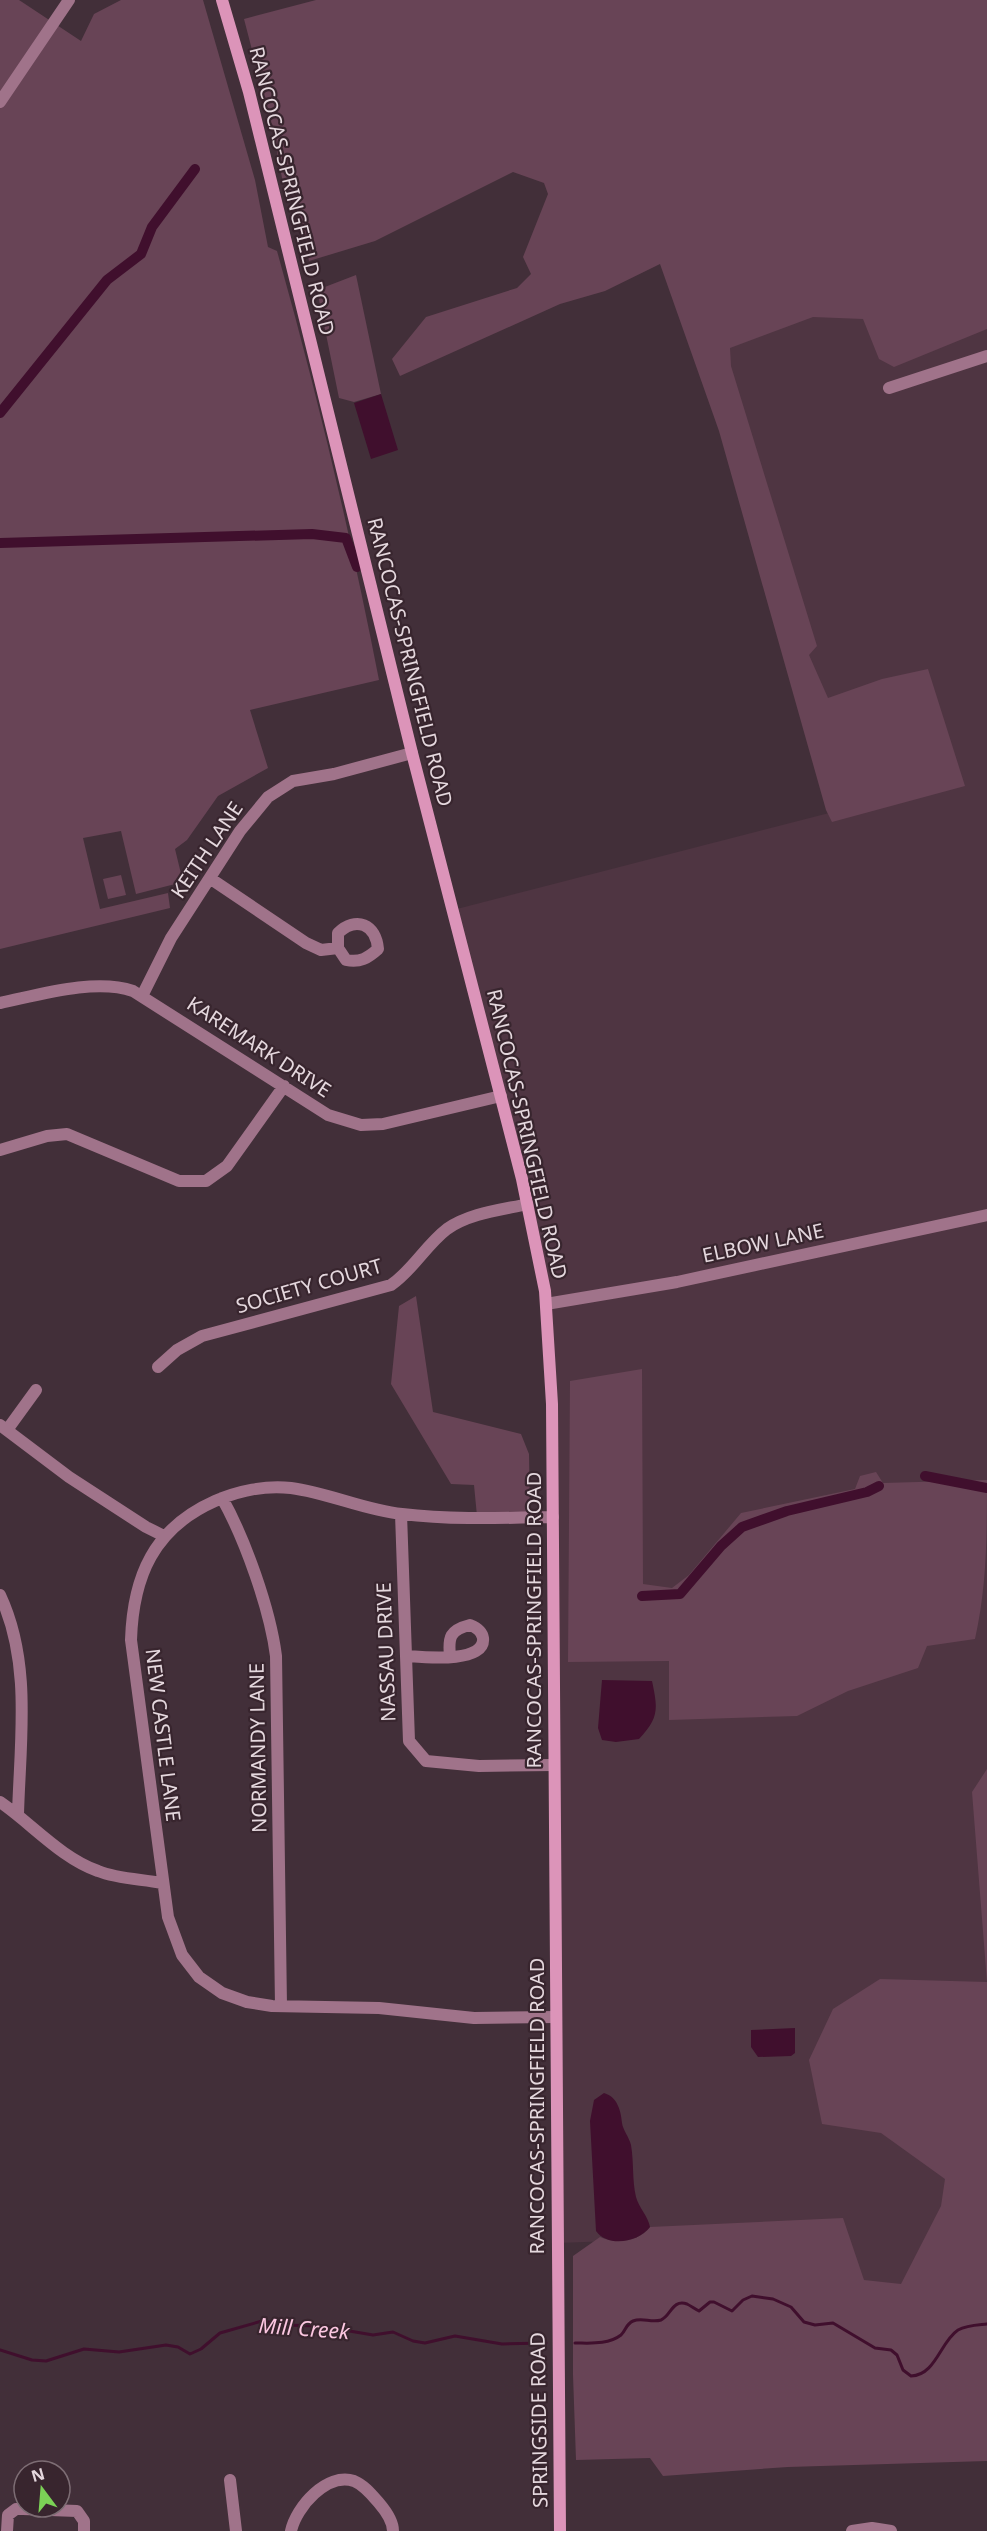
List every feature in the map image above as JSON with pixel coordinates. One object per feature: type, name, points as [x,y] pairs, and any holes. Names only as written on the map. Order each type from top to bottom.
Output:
[{"type":"main road","name":"RANCOCAS-SPRINGFIELD ROAD","points":[[222,0],[249,92],[412,753],[528,1204],[546,1304],[552,1404],[557,2308]]},
{"type":"main road","name":"SPRINGSIDE ROAD","points":[[557,2308],[560,2531]]},
{"type":"street","points":[[0,102],[69,0]]},
{"type":"street","points":[[889,388],[982,358]]},
{"type":"street","name":"KEITH LANE","points":[[142,996],[171,938],[246,822],[268,797],[293,781],[334,774],[412,753]]},
{"type":"street","points":[[211,879],[306,943],[321,950],[338,948]]},
{"type":"street","name":"KAREMARK DRIVE","points":[[0,1003],[97,987],[122,987],[142,996],[328,1115],[361,1125],[383,1124],[501,1096]]},
{"type":"street","points":[[0,1150],[47,1136],[67,1134],[179,1181],[206,1181],[227,1166],[284,1086]]},
{"type":"street","name":"SOCIETY COURT","points":[[158,1367],[177,1350],[202,1336],[391,1285],[409,1271],[440,1236],[455,1225],[485,1213],[528,1204]]},
{"type":"street","name":"ELBOW LANE","points":[[546,1304],[677,1282],[987,1215]]},
{"type":"street","points":[[36,1390],[3,1428],[69,1477],[146,1527],[165,1536]]},
{"type":"street","name":"NEW CASTLE LANE","points":[[553,1517],[495,1518],[401,1514],[291,1488],[261,1489],[222,1498],[193,1513],[165,1536],[152,1553],[140,1581],[131,1640],[168,1917],[176,1943],[186,1961],[199,1977],[234,1999],[260,2005],[379,2008],[474,2018],[556,2017]]},
{"type":"street","name":"NORMANDY LANE","points":[[222,1498],[234,1519],[258,1588],[272,1632],[276,1656],[281,2006]]},
{"type":"street","name":"NASSAU DRIVE","points":[[401,1514],[409,1741],[426,1761],[479,1766],[554,1765]]},
{"type":"street","points":[[0,1595],[14,1630],[21,1680],[18,1814]]},
{"type":"street","points":[[406,1656],[450,1656]]},
{"type":"street","points":[[0,1802],[18,1814],[50,1842],[90,1868],[108,1874],[162,1883]]},
{"type":"street","points":[[230,2480],[236,2531]]},
{"type":"street","points":[[291,2531],[298,2512],[322,2487],[343,2480],[360,2484],[374,2497],[388,2516],[393,2531]]},
{"type":"street","points":[[7,2531],[8,2515],[16,2509],[77,2511],[84,2520],[84,2531]]},
{"type":"street","points":[[852,2531],[872,2528],[891,2531]]},
{"type":"shaded area","points":[[0,0],[19,0],[81,41],[94,14],[121,0],[203,0],[255,180],[268,247],[277,251],[306,358],[345,518],[379,680],[250,710],[268,768],[218,796],[187,840],[175,849],[183,882],[136,894],[121,831],[83,838],[100,909],[168,893],[170,908],[0,949]]},
{"type":"shaded area","points":[[316,0],[987,0],[987,329],[894,367],[879,359],[863,319],[813,317],[730,348],[731,366],[817,646],[809,655],[828,698],[882,679],[928,669],[965,786],[832,822],[826,810],[719,431],[660,264],[605,291],[560,304],[400,376],[392,359],[426,317],[517,288],[531,274],[523,257],[548,194],[544,183],[513,172],[375,241],[309,261],[297,206],[282,178],[273,131],[244,19]]},
{"type":"shaded area","points":[[987,131],[987,2161],[912,2290],[884,2298],[846,2272],[834,2233],[557,2243],[545,1291],[453,910],[833,812],[680,272]]},
{"type":"shaded area","points":[[356,275],[381,394],[354,402],[339,398],[317,290]]},
{"type":"shaded area","points":[[381,394],[398,450],[371,459],[354,403]]},
{"type":"shaded area","points":[[121,875],[126,895],[108,899],[103,879]]},
{"type":"shaded area","points":[[416,1296],[433,1412],[521,1434],[529,1454],[530,1515],[477,1516],[474,1485],[451,1484],[391,1384],[399,1306]]},
{"type":"shaded area","points":[[642,1369],[643,1584],[672,1588],[689,1575],[741,1513],[855,1489],[860,1476],[876,1472],[883,1483],[987,1480],[984,1580],[975,1639],[927,1646],[918,1668],[848,1691],[797,1716],[669,1720],[669,1661],[568,1662],[570,1381]]},
{"type":"shaded area","points":[[602,1680],[652,1681],[655,1713],[646,1732],[639,1739],[616,1742],[602,1740],[598,1728]]},
{"type":"shaded area","points":[[987,1769],[987,1982],[972,1792]]},
{"type":"shaded area","points":[[880,1979],[987,1982],[987,2461],[788,2467],[663,2476],[650,2458],[576,2460],[573,2256],[600,2237],[620,2241],[634,2239],[650,2227],[843,2218],[864,2280],[901,2284],[941,2206],[945,2179],[881,2133],[822,2124],[809,2060],[833,2009]]},
{"type":"shaded area","points":[[795,2028],[795,2053],[791,2056],[758,2057],[751,2047],[751,2030]]},
{"type":"shaded area","points":[[604,2093],[616,2101],[620,2110],[623,2126],[631,2145],[636,2197],[650,2227],[639,2236],[623,2241],[608,2240],[596,2231],[590,2121],[594,2100]]},
{"type":"waterway","points":[[0,413],[107,280],[141,254],[152,227],[195,169]]},
{"type":"waterway","points":[[0,543],[312,534],[346,538],[357,567]]},
{"type":"waterway","points":[[925,1476],[987,1488]]},
{"type":"waterway","points":[[642,1596],[680,1594],[721,1546],[742,1527],[787,1511],[867,1492],[879,1486]]},
{"type":"waterway","name":"Mill Creek","points":[[575,2343],[599,2343],[616,2338],[631,2322],[661,2320],[678,2304],[687,2304],[699,2311],[710,2302],[714,2302],[732,2311],[743,2300],[752,2296],[773,2299],[791,2307],[804,2322],[815,2325],[833,2323],[875,2348],[891,2350],[897,2355],[903,2370],[911,2376],[926,2370],[958,2330],[987,2324]]},
{"type":"waterway","name":"Mill Creek","points":[[0,2350],[32,2360],[46,2361],[84,2349],[119,2352],[166,2345],[178,2347],[190,2354],[201,2349],[220,2333],[262,2321],[283,2325],[320,2326],[373,2335],[393,2332],[413,2341],[425,2343],[455,2336],[502,2344],[546,2343]]}]
